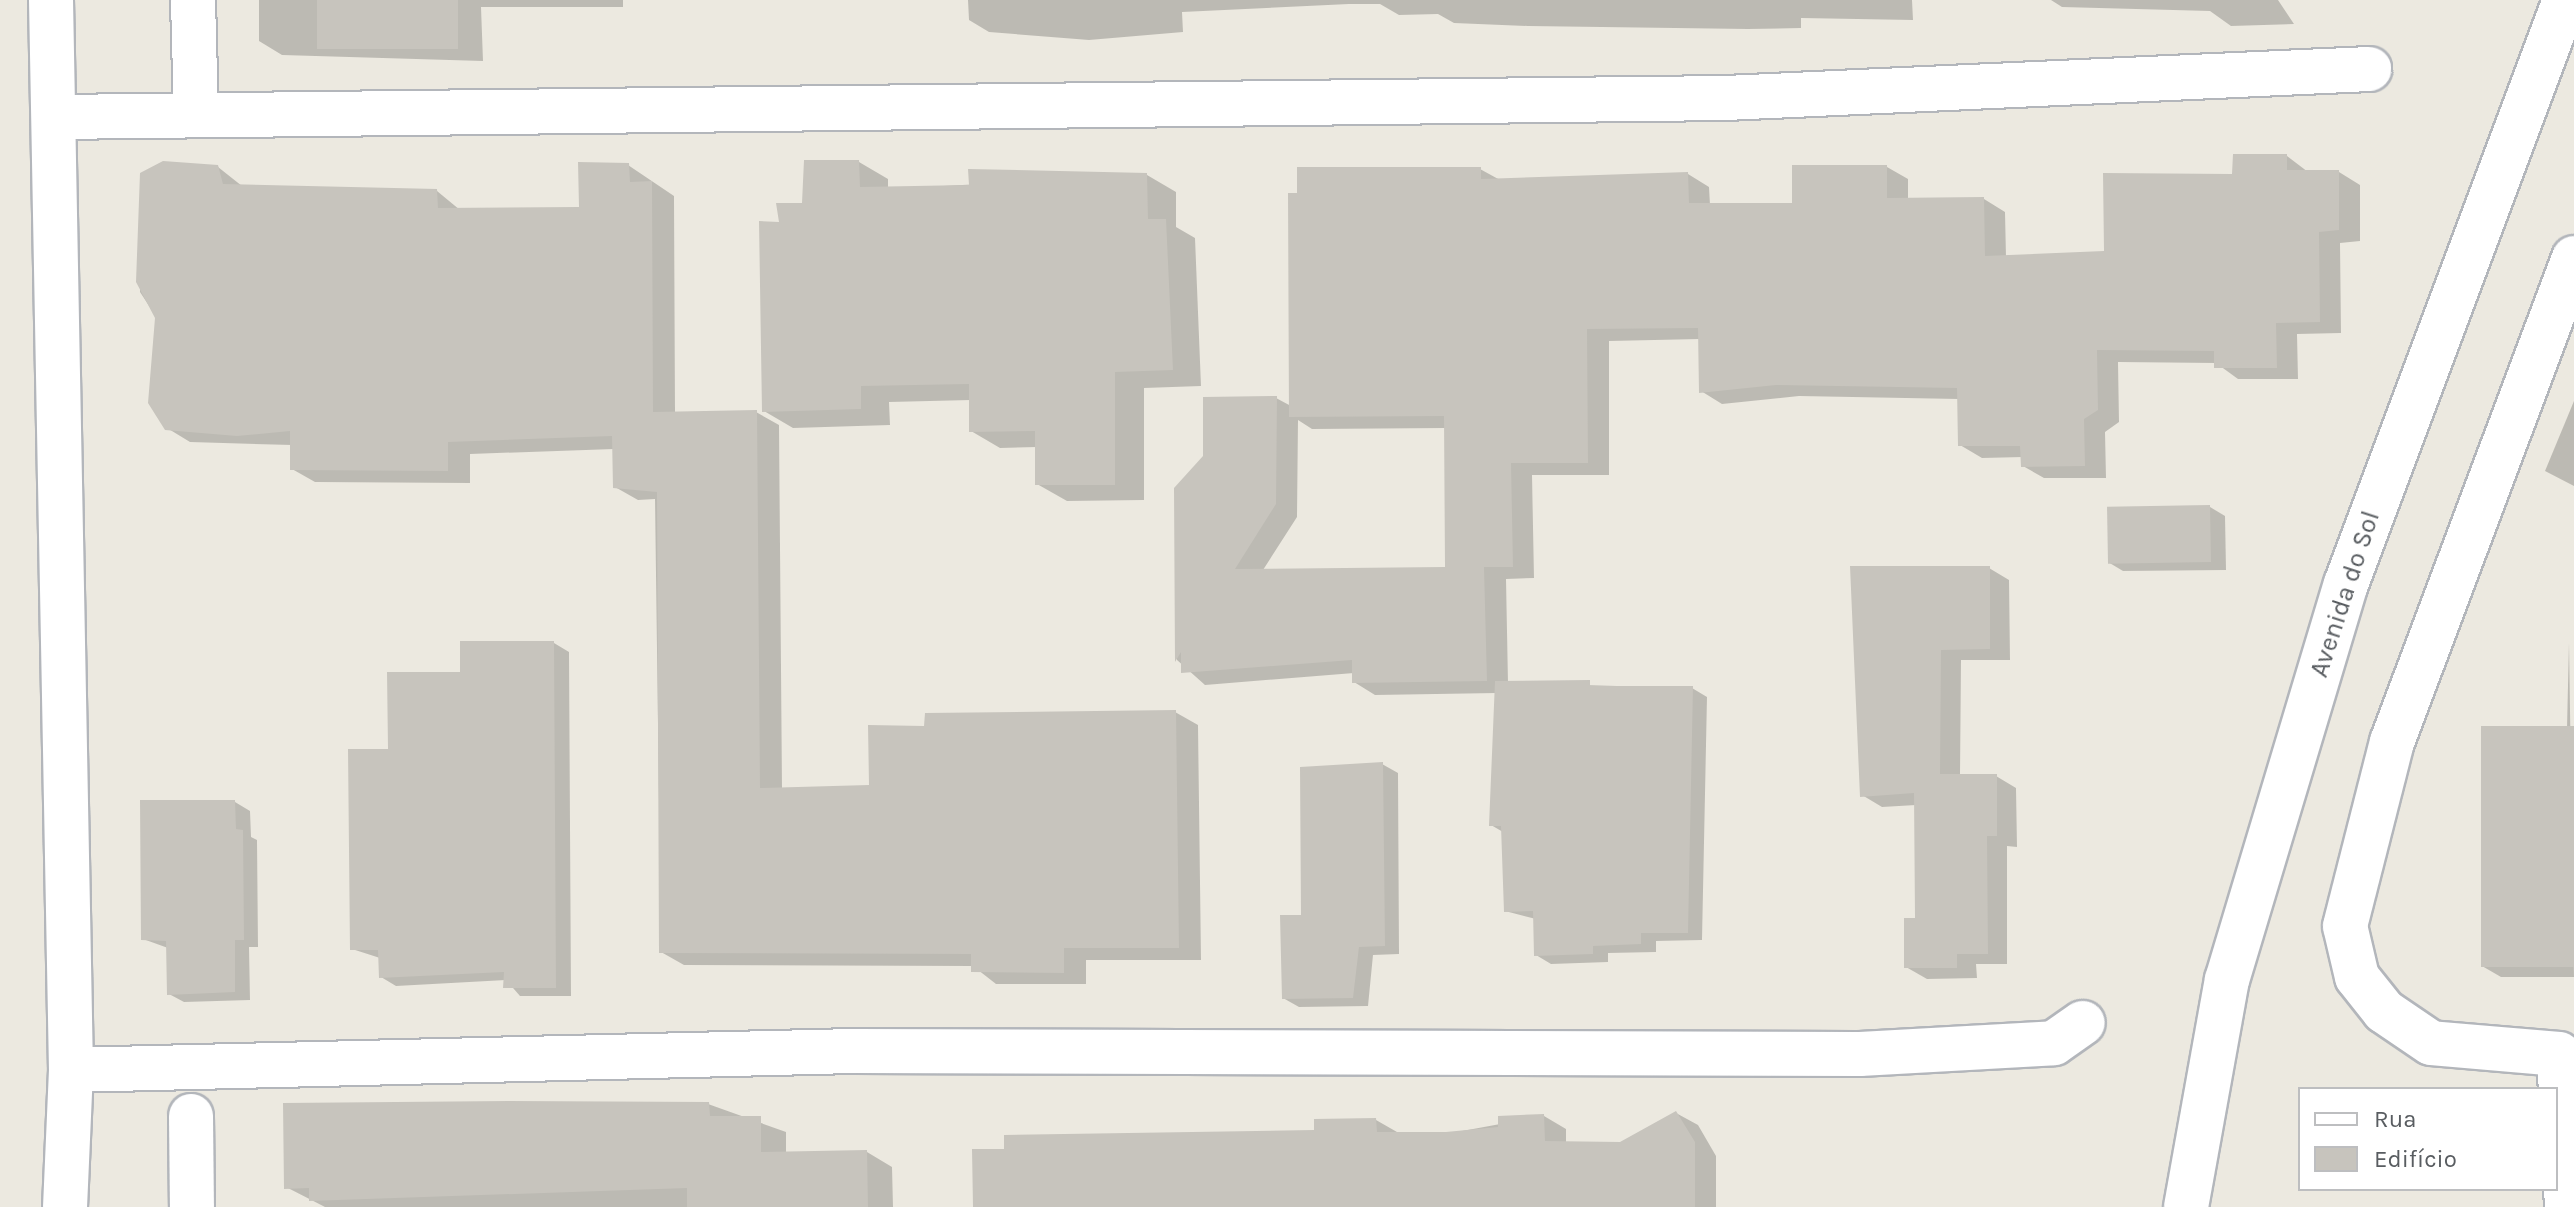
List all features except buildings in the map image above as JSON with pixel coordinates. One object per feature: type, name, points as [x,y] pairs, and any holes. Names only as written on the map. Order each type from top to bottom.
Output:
[{"type":"street","points":[[51,0],[71,1070],[65,1207]]},
{"type":"street","points":[[193,0],[196,115]]},
{"type":"street","name":"Avenida do Sol","points":[[2186,1207],[2227,980],[2346,584],[2437,326],[2565,0]]},
{"type":"street","points":[[54,117],[1726,98],[2369,69]]},
{"type":"street","points":[[2567,1207],[2567,1054],[2431,1043],[2384,1011],[2357,977],[2345,926],[2392,742],[2574,258]]},
{"type":"street","points":[[71,1070],[856,1051],[1860,1054],[2054,1043],[2083,1023]]},
{"type":"street","points":[[191,1116],[192,1207]]}]
